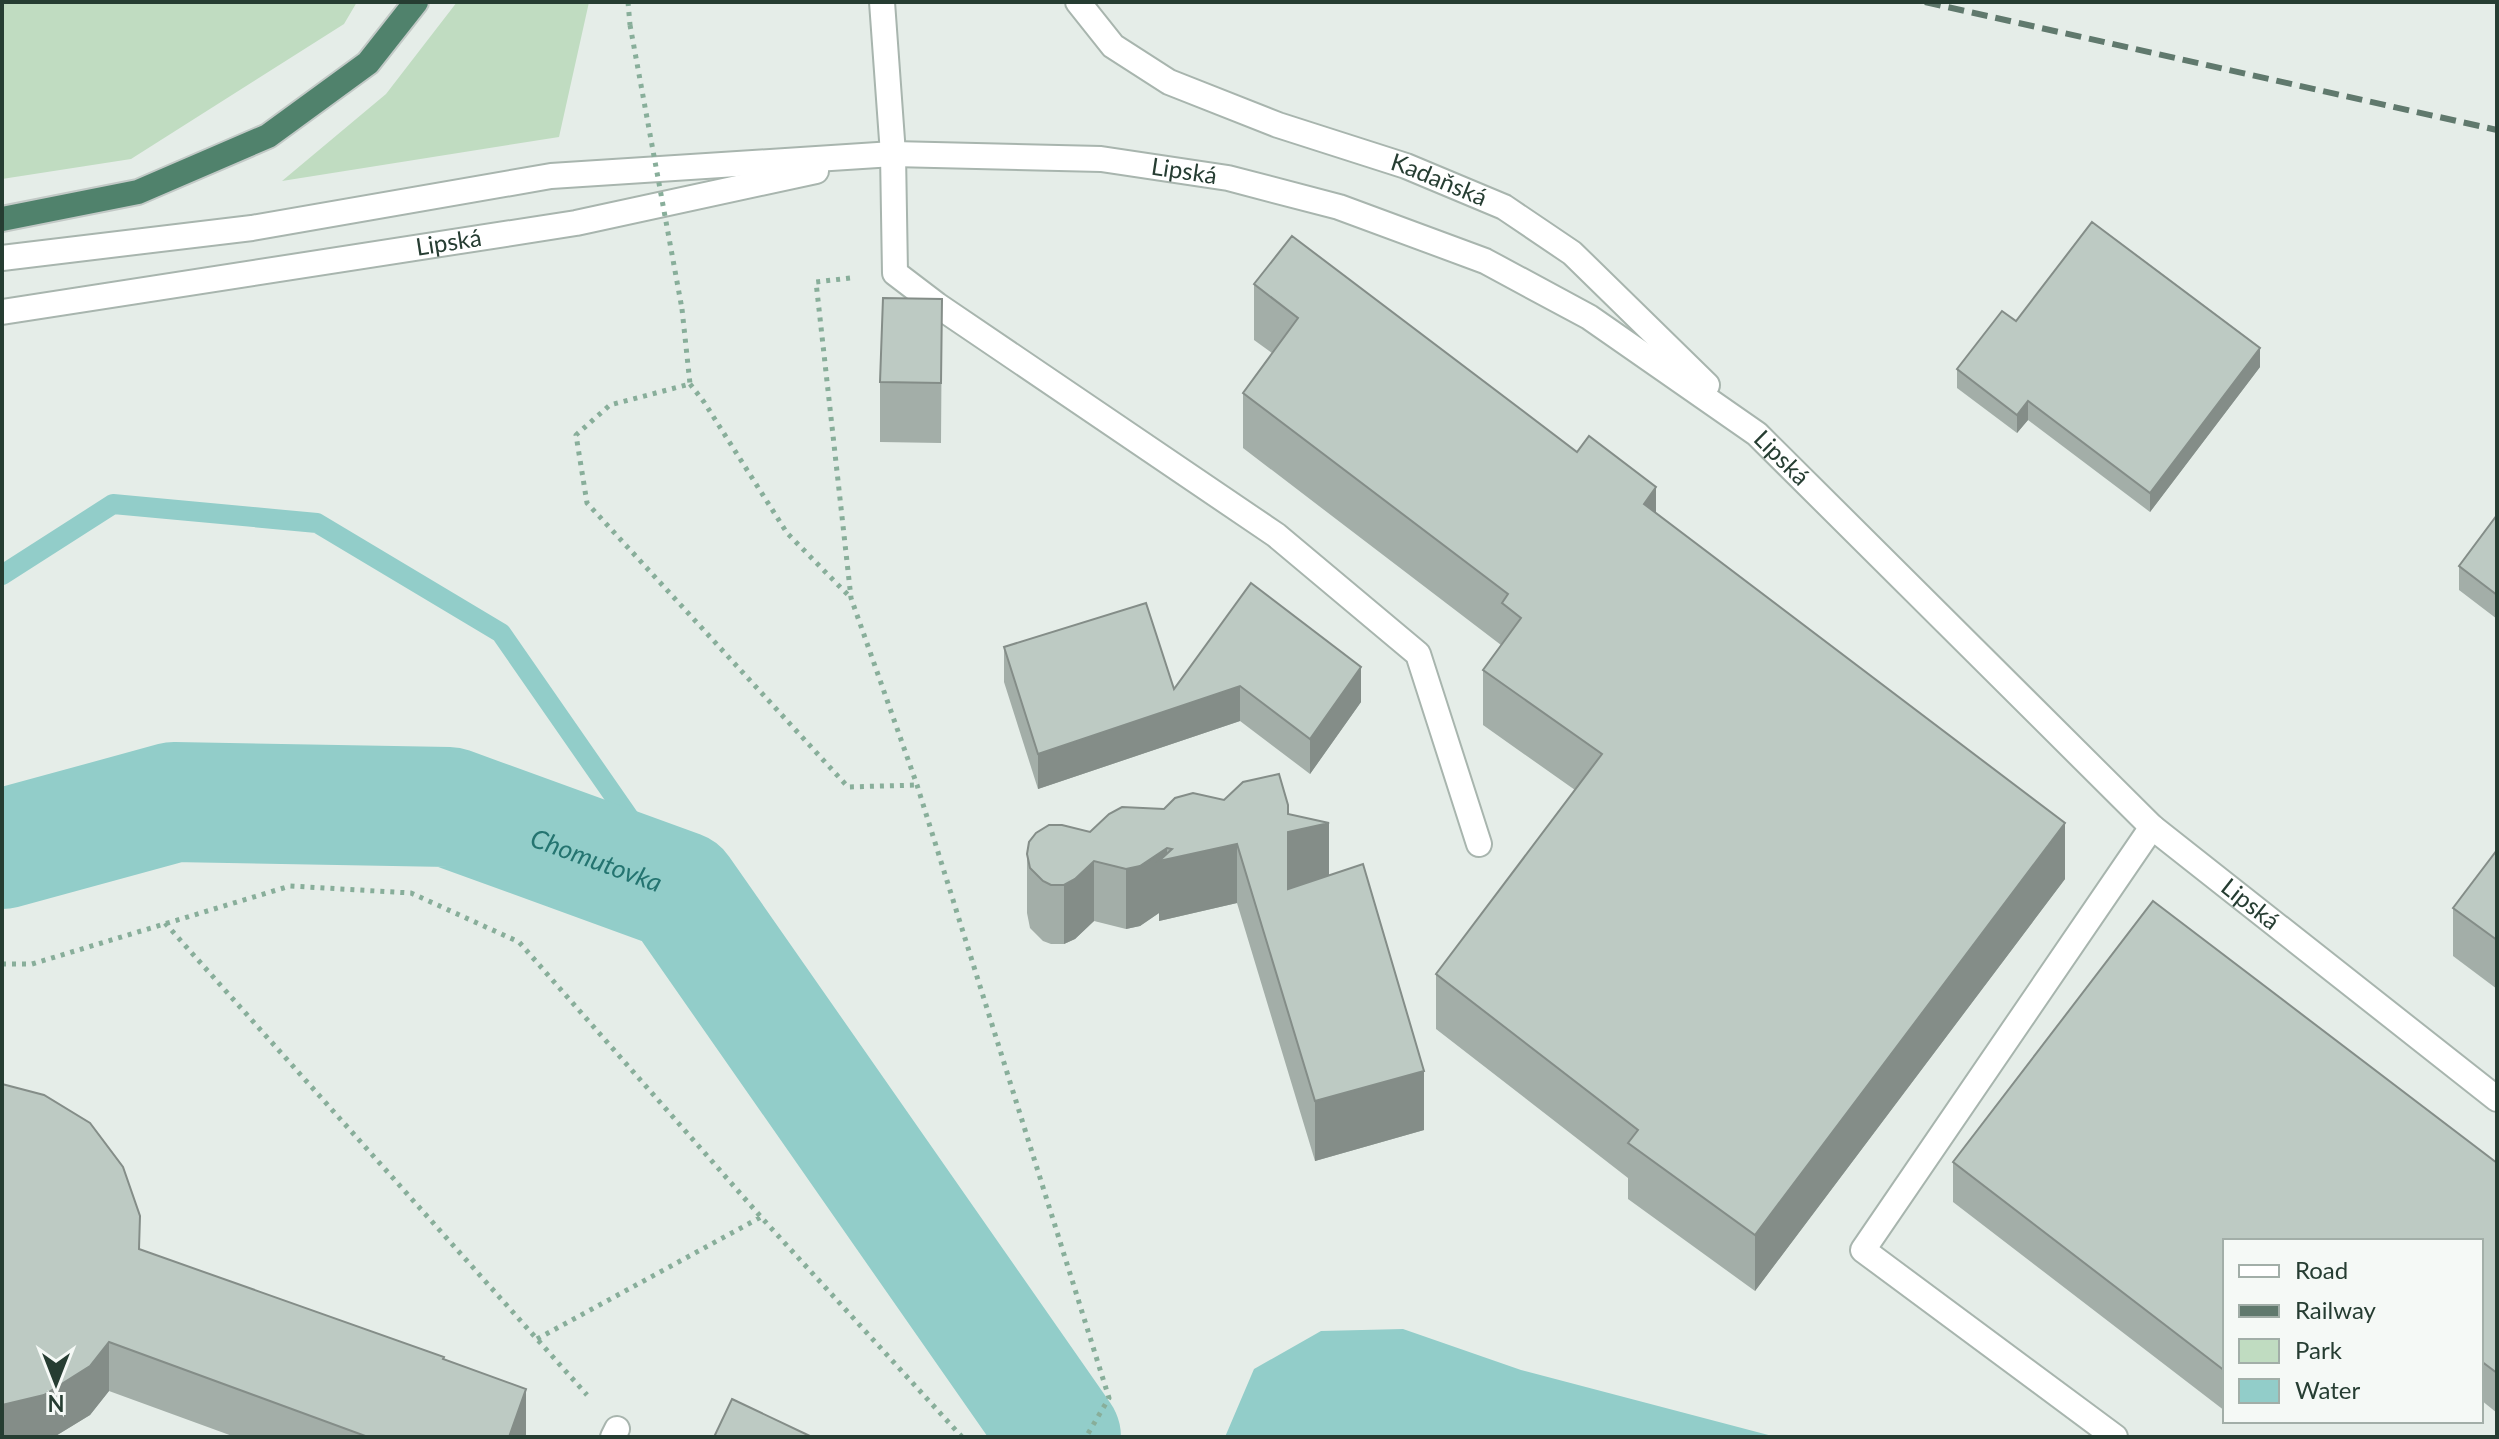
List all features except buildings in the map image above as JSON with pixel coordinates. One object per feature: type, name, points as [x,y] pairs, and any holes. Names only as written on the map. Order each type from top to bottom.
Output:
[{"type":"highway","points":[[2,219],[138,192],[268,136],[368,63],[416,2]]},
{"type":"street","points":[[882,2],[893,154],[895,273],[937,305],[1276,535],[1418,654],[1479,844]]},
{"type":"street","name":"Kadaňská","points":[[1078,2],[1113,46],[1169,82],[1278,125],[1406,166],[1504,207],[1572,253],[1757,434]]},
{"type":"street","name":"Lipská","points":[[2,312],[576,223],[893,154]]},
{"type":"street","name":"Lipská","points":[[2,258],[252,228],[551,176],[893,154],[1101,159],[1228,178],[1339,207],[1485,261],[1589,317],[1757,434],[2152,827],[2497,1099]]},
{"type":"street","points":[[2115,1437],[1863,1250],[2152,827]]},
{"type":"path","points":[[628,2],[682,309],[690,384],[787,533],[851,598]]},
{"type":"path","points":[[895,273],[816,282],[851,598],[917,785],[1109,1398],[1086,1437]]},
{"type":"path","points":[[690,384],[610,405],[576,435],[587,503],[848,787],[917,785]]},
{"type":"path","points":[[2,964],[32,964],[290,886],[411,893],[519,942],[761,1217],[962,1437]]},
{"type":"path","points":[[165,923],[537,1339],[615,1433]]},
{"type":"path","points":[[537,1339],[761,1217]]},
{"type":"green space","points":[[2,2],[357,2],[344,24],[131,159],[2,179]]},
{"type":"green space","points":[[457,2],[589,2],[559,137],[282,181],[386,94]]},
{"type":"water","points":[[1403,1329],[1521,1370],[1776,1437],[1225,1437],[1254,1369],[1321,1331]]},
{"type":"waterway","points":[[2,575],[113,504],[317,523],[501,633],[680,891]]},
{"type":"waterway","name":"Chomutovka","points":[[2,849],[174,802],[449,807],[680,891],[1061,1437]]},
{"type":"railway","points":[[1925,2],[2497,130]]}]
